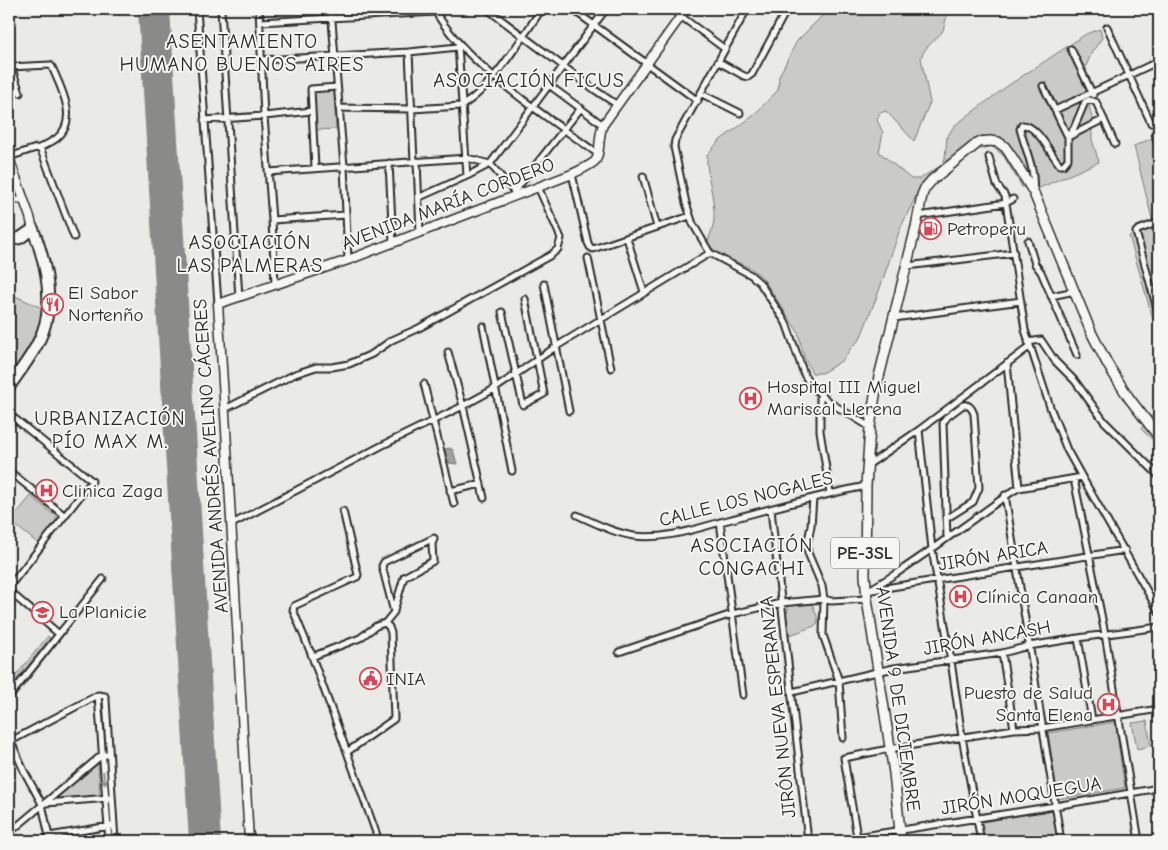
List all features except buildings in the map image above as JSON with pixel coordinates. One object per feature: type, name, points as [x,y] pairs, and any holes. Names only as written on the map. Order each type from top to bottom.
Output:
[{"type":"highway","points":[[9,387],[25,364],[44,329],[48,292],[45,264],[33,229],[24,236],[12,240]]},
{"type":"highway","points":[[12,240],[40,246]]},
{"type":"main road","name":"PE-3SL","points":[[906,266],[925,188],[932,180],[979,142],[990,140],[998,142],[1005,147],[1033,192],[1091,332],[1108,365],[1129,398],[1159,437]]},
{"type":"main road","name":"AVENIDA 9 DE DICIEMBRE","points":[[901,841],[890,749],[866,595],[866,486],[870,427],[876,389],[906,266]]},
{"type":"street","name":"AVENIDA ANDRÉS AVELINO CÁCERES","points":[[197,9],[225,409],[249,841]]},
{"type":"street","points":[[221,9],[239,298]]},
{"type":"street","points":[[260,9],[264,116],[275,285]]},
{"type":"street","points":[[332,9],[344,166],[348,260]]},
{"type":"street","points":[[487,9],[616,104]]},
{"type":"street","points":[[339,108],[412,109],[461,106],[468,102],[494,76],[542,9]]},
{"type":"street","points":[[572,9],[698,101]]},
{"type":"street","points":[[420,197],[490,164],[606,9]]},
{"type":"street","points":[[671,9],[726,49]]},
{"type":"street","points":[[598,154],[599,131],[616,104],[686,9]]},
{"type":"street","points":[[747,9],[702,94],[675,140],[674,147],[690,216],[710,253],[751,275],[760,283],[786,323],[804,374],[811,386],[845,413],[870,427]]},
{"type":"street","points":[[719,62],[744,76],[752,74],[787,9]]},
{"type":"street","points":[[1155,9],[1159,19]]},
{"type":"street","points":[[260,22],[435,10],[458,44],[494,76],[598,154]]},
{"type":"street","points":[[1108,27],[1151,123]]},
{"type":"street","points":[[262,60],[409,52],[458,44]]},
{"type":"street","points":[[458,44],[461,106],[468,176]]},
{"type":"street","points":[[1072,49],[1114,144]]},
{"type":"street","points":[[409,52],[415,161],[420,197],[420,233]]},
{"type":"street","points":[[1055,110],[1159,61]]},
{"type":"street","points":[[20,93],[10,66],[50,65],[62,92],[68,114],[68,121],[58,138],[39,148],[9,158],[33,229]]},
{"type":"street","points":[[549,85],[603,125]]},
{"type":"street","points":[[1033,192],[1034,184],[1021,127],[1027,125],[1032,128],[1060,165],[1066,163],[1068,159],[1068,137],[1042,86]]},
{"type":"street","points":[[315,168],[311,89],[337,87]]},
{"type":"street","points":[[702,94],[740,113]]},
{"type":"street","points":[[1068,137],[1085,102],[1089,100],[1096,102]]},
{"type":"street","points":[[268,172],[467,158],[490,164],[516,194],[581,108]]},
{"type":"street","points":[[204,120],[264,116],[312,110]]},
{"type":"street","points":[[1068,137],[1104,119]]},
{"type":"street","points":[[1159,131],[1155,133],[1159,150]]},
{"type":"street","points":[[39,148],[74,237]]},
{"type":"street","name":"AVENIDA MARÍA CORDERO","points":[[218,304],[348,260],[572,174],[595,160],[598,154]]},
{"type":"street","points":[[989,157],[996,181],[1004,194],[1006,203],[1028,344],[1068,450],[1105,519],[1125,550],[1159,612]]},
{"type":"street","points":[[390,163],[393,243]]},
{"type":"street","points":[[9,172],[28,222],[33,229]]},
{"type":"street","points":[[572,174],[590,247],[593,248],[627,238],[690,216]]},
{"type":"street","points":[[643,176],[657,227]]},
{"type":"street","points":[[225,409],[295,374],[316,367],[349,364],[372,354],[392,340],[419,328],[551,255],[558,248],[561,238],[538,187]]},
{"type":"street","points":[[918,216],[1006,203],[1013,199]]},
{"type":"street","points":[[9,200],[20,200]]},
{"type":"street","points":[[272,220],[346,215]]},
{"type":"street","points":[[1159,222],[1136,232],[1159,316]]},
{"type":"street","points":[[627,238],[644,292]]},
{"type":"street","points":[[1028,241],[1035,264],[1041,272],[1077,355]]},
{"type":"street","points":[[232,524],[496,388],[536,359],[710,253]]},
{"type":"street","points":[[906,266],[1014,253]]},
{"type":"street","points":[[588,258],[611,368]]},
{"type":"street","points":[[544,284],[569,411]]},
{"type":"street","points":[[1051,296],[1074,291]]},
{"type":"street","points":[[502,312],[523,405],[544,394],[525,299]]},
{"type":"street","points":[[893,318],[1021,301]]},
{"type":"street","points":[[483,326],[512,471]]},
{"type":"street","points":[[867,466],[919,430],[1007,363],[1028,344],[1041,340],[1055,361],[1075,381],[1104,421],[1159,476]]},
{"type":"street","points":[[448,352],[463,406],[484,498]]},
{"type":"street","points":[[1007,363],[1019,488]]},
{"type":"street","points":[[424,384],[454,504]]},
{"type":"street","points":[[820,394],[818,401],[820,431],[830,493]]},
{"type":"street","points":[[946,519],[973,502],[978,488],[974,414],[972,408],[966,404],[947,417],[943,423],[946,519],[947,538]]},
{"type":"street","points":[[9,414],[92,481],[9,589],[60,634]]},
{"type":"street","points":[[919,430],[932,549],[962,738],[981,841]]},
{"type":"street","points":[[9,471],[65,516]]},
{"type":"street","points":[[866,595],[1005,495],[1019,488],[1082,477]]},
{"type":"street","points":[[1074,479],[1105,634],[1139,841]]},
{"type":"street","points":[[450,491],[481,484]]},
{"type":"street","name":"CALLE LOS NOGALES","points":[[577,515],[622,534],[663,536],[771,510],[830,493],[866,486]]},
{"type":"street","points":[[1005,495],[1061,841]]},
{"type":"street","points":[[814,498],[807,545],[822,586],[824,599],[823,635],[839,681],[843,738]]},
{"type":"street","points":[[343,510],[358,574],[355,579],[294,606],[293,610],[311,654],[379,841]]},
{"type":"street","name":"JIRÓN NUEVA ESPERANZA","points":[[771,510],[808,841]]},
{"type":"street","points":[[720,522],[743,695]]},
{"type":"street","points":[[311,654],[314,656],[360,638],[376,626],[385,623],[394,612],[404,577],[433,561],[432,544],[434,538],[384,562],[382,566],[394,612]]},
{"type":"street","name":"JIRÓN ARICA","points":[[619,652],[732,614],[781,603],[824,599],[831,601],[1017,567],[1125,550]]},
{"type":"street","points":[[9,697],[103,579]]},
{"type":"street","points":[[347,752],[394,719],[391,634],[389,627],[385,623]]},
{"type":"street","name":"JIRÓN ANCASH","points":[[792,692],[877,672],[1002,653],[1078,638],[1159,627]]},
{"type":"street","points":[[1078,638],[1092,720]]},
{"type":"street","points":[[1002,653],[1014,729]]},
{"type":"street","points":[[98,695],[102,755],[109,798],[111,826],[115,841]]},
{"type":"street","points":[[109,798],[110,755],[105,696],[98,695],[9,740],[43,804],[49,839],[111,826]]},
{"type":"street","points":[[890,749],[1014,729],[1042,728],[1159,709]]},
{"type":"street","name":"JIRÓN MOQUEGUA","points":[[890,749],[844,758],[857,837],[1159,788]]},
{"type":"street","points":[[9,833],[102,755],[110,755]]},
{"type":"street","points":[[43,804],[109,798]]},
{"type":"street","points":[[109,841],[111,826]]},
{"type":"shaded area","points":[[829,9],[951,9],[942,32],[922,54],[921,58],[930,102],[914,141],[886,111],[880,113],[877,120],[883,133],[879,152],[911,179],[919,179],[942,165],[945,158],[947,137],[954,126],[1006,87],[1086,34],[1100,29],[1102,38],[1092,52],[1086,66],[1086,92],[1092,118],[1092,140],[1099,162],[1037,189],[1022,187],[1003,155],[991,146],[984,149],[968,148],[924,184],[916,196],[900,229],[860,339],[843,360],[822,373],[812,373],[804,357],[798,332],[762,277],[751,268],[720,255],[708,242],[713,224],[714,210],[707,155],[719,141],[753,116],[778,90],[779,76],[797,41]]},
{"type":"shaded area","points":[[334,90],[336,129],[315,130],[313,91]]},
{"type":"shaded area","points":[[1159,135],[1159,340],[1129,236],[1154,227],[1134,146]]},
{"type":"shaded area","points":[[13,295],[42,308],[38,330],[17,368],[9,362],[9,304]]},
{"type":"shaded area","points":[[1159,412],[1159,446],[1141,429],[1149,417]]},
{"type":"shaded area","points":[[450,448],[453,450],[457,464],[449,463],[445,449]]},
{"type":"shaded area","points":[[31,496],[60,520],[40,545],[10,521]]},
{"type":"shaded area","points":[[101,583],[102,586],[9,705],[9,700]]},
{"type":"shaded area","points":[[812,604],[818,618],[817,625],[790,635],[786,616],[789,606]]},
{"type":"shaded area","points":[[48,636],[50,638],[9,689],[9,684]]},
{"type":"shaded area","points":[[103,703],[105,704],[108,750],[104,750]]},
{"type":"shaded area","points":[[1147,721],[1151,746],[1137,749],[1132,723]]},
{"type":"shaded area","points":[[1115,722],[1125,788],[1058,799],[1048,733]]},
{"type":"shaded area","points":[[98,764],[100,798],[51,803]]},
{"type":"shaded area","points":[[1054,810],[1059,841],[984,841],[981,822]]},
{"type":"taxiway","points":[[194,841],[204,825]]},
{"type":"runway","points":[[154,9],[205,841]]},
{"type":"place","name":"Petroperu","points":[[931,229]]},
{"type":"place","name":"El Sabor Nortenño","points":[[52,304]]},
{"type":"place","name":"Hospital III Miguel Mariscal Llerena","points":[[751,398]]},
{"type":"place","name":"Clinica Zaga","points":[[46,491]]},
{"type":"place","name":"Clínica Canaan","points":[[960,597]]},
{"type":"place","name":"La Planicie","points":[[43,612]]},
{"type":"place","name":"INIA","points":[[371,679]]},
{"type":"place","name":"Puesto de Salud Santa Elena","points":[[1109,704]]},
{"type":"district","name":"ASENTAMIENTO HUMANO BUENOS AIRES","points":[[242,52]]},
{"type":"district","name":"ASOCIACIÓN FICUS","points":[[529,80]]},
{"type":"district","name":"ASOCIACIÓN LAS PALMERAS","points":[[250,254]]},
{"type":"district","name":"URBANIZACIÓN PÍO MAX M.","points":[[110,430]]},
{"type":"district","name":"ASOCIACIÓN CONGACHI","points":[[752,556]]}]
